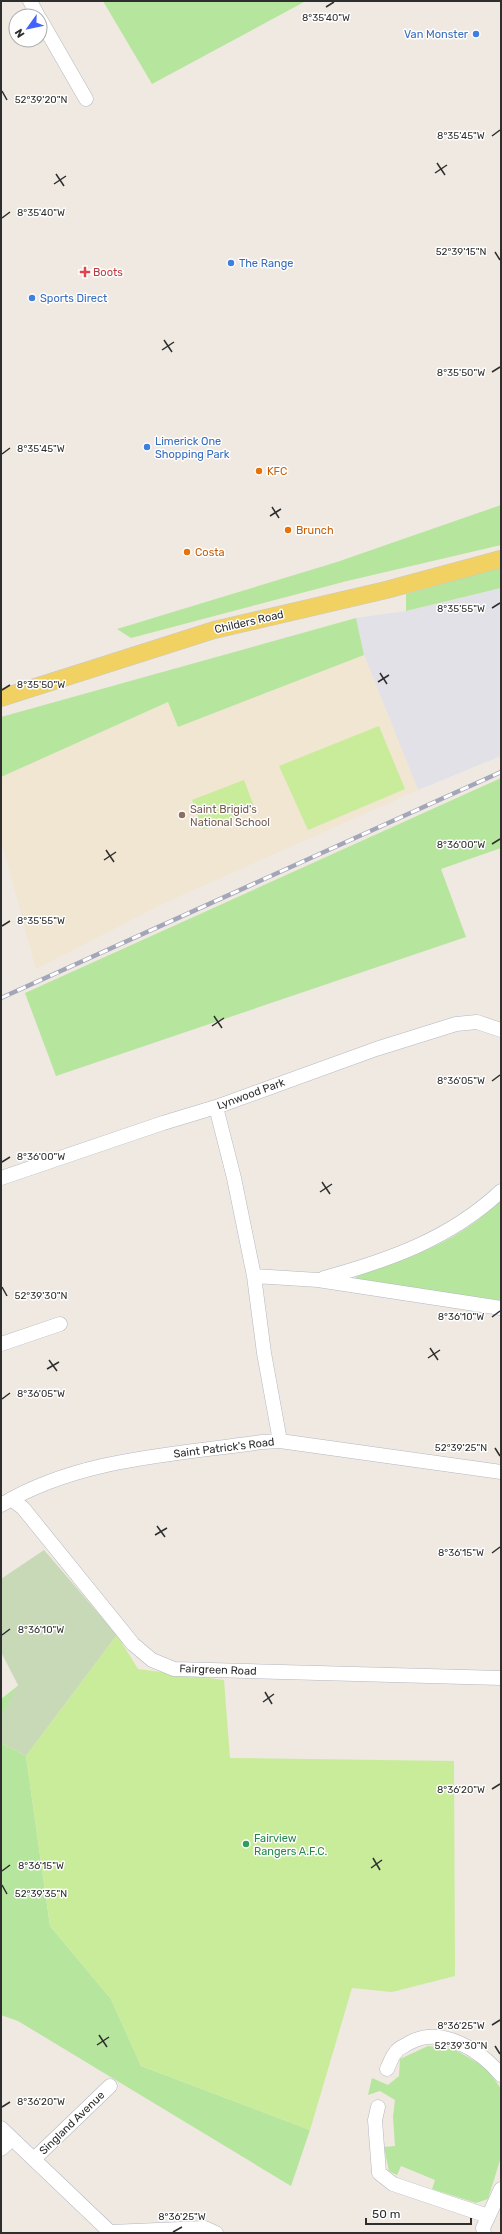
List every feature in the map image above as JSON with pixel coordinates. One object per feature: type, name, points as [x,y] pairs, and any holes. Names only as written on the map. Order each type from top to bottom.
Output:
[{"type":"main road","name":"Childers Road","points":[[1,698],[214,630],[386,590],[501,559]]},
{"type":"street","points":[[48,33],[86,99]]},
{"type":"street","name":"Lynwood Park","points":[[1,1178],[163,1123],[216,1107],[376,1049],[456,1024],[477,1022],[501,1030]]},
{"type":"street","points":[[216,1107],[234,1178],[254,1276],[264,1353],[280,1441]]},
{"type":"street","points":[[318,1280],[396,1256],[438,1238],[464,1222],[501,1191]]},
{"type":"street","points":[[254,1276],[318,1280],[501,1308]]},
{"type":"street","points":[[1,1344],[60,1324]]},
{"type":"street","name":"Saint Patrick's Road","points":[[6,1502],[40,1484],[106,1464],[280,1441],[501,1472]]},
{"type":"street","name":"Fairgreen Road","points":[[6,1502],[23,1508],[133,1644],[152,1660],[174,1669],[501,1678]]},
{"type":"street","points":[[387,2069],[396,2051],[410,2042],[422,2038],[443,2037],[462,2044],[490,2062],[501,2075]]},
{"type":"street","name":"Singland Avenue","points":[[34,2159],[110,2086]]},
{"type":"street","points":[[378,2107],[375,2120],[379,2173],[393,2184],[495,2210]]},
{"type":"street","points":[[1,2128],[6,2138],[34,2159],[111,2233],[205,2228],[216,2233]]},
{"type":"street","points":[[1,2149],[6,2138]]},
{"type":"street","points":[[484,2233],[483,2228],[495,2210],[501,2189]]},
{"type":"shaded area","points":[[501,588],[501,756],[418,790],[364,655],[356,618],[406,611]]},
{"type":"shaded area","name":"Saint Brigid's National School","points":[[364,655],[418,790],[164,903],[36,969],[1,840],[1,777],[169,702],[178,727]]},
{"type":"green space","points":[[103,1],[304,1],[304,2],[152,84]]},
{"type":"green space","points":[[501,505],[501,545],[347,581],[131,638],[117,629],[337,562]]},
{"type":"green space","points":[[501,567],[501,588],[406,611],[406,594]]},
{"type":"green space","points":[[356,618],[364,655],[178,727],[168,702],[1,777],[1,717]]},
{"type":"green space","points":[[379,726],[405,789],[308,830],[279,766]]},
{"type":"green space","points":[[501,778],[501,848],[441,869],[466,937],[56,1076],[25,993]]},
{"type":"green space","points":[[244,780],[255,809],[203,829],[192,800]]},
{"type":"green space","points":[[501,1200],[501,1301],[361,1281],[355,1277],[412,1256],[439,1244],[470,1226]]},
{"type":"green space","points":[[44,1550],[117,1635],[26,1756],[1,1743],[1,1717],[18,1685],[1,1652],[1,1579]]},
{"type":"green space","name":"Fairview Rangers A.F.C.","points":[[117,1635],[138,1669],[224,1680],[230,1758],[454,1761],[455,1976],[392,1992],[352,1988],[310,2130],[141,2066],[111,1999],[50,1926],[26,1756]]},
{"type":"green space","points":[[19,1685],[1,1717],[1,1699]]},
{"type":"green space","points":[[1,1743],[26,1756],[50,1926],[111,1999],[141,2066],[310,2130],[291,2186],[18,2021],[1,2015]]},
{"type":"green space","points":[[428,2046],[454,2049],[488,2069],[501,2089],[501,2157],[488,2199],[476,2203],[432,2189],[435,2180],[401,2166],[397,2175],[389,2171],[384,2147],[395,2146],[393,2117],[395,2100],[380,2091],[368,2095],[372,2078],[388,2085],[399,2076],[400,2059]]},
{"type":"railway","points":[[1,998],[501,772]]},
{"type":"place","name":"Van Monster","points":[[476,34]]},
{"type":"place","name":"The Range","points":[[231,263]]},
{"type":"place","name":"Boots","points":[[85,272]]},
{"type":"place","name":"Sports Direct","points":[[32,298]]},
{"type":"place","name":"Limerick One Shopping Park","points":[[147,447]]},
{"type":"place","name":"KFC","points":[[259,471]]},
{"type":"place","name":"Brunch","points":[[288,530]]},
{"type":"place","name":"Costa","points":[[187,552]]},
{"type":"place","name":"Saint Brigid's National School","points":[[182,815]]},
{"type":"place","name":"Fairview Rangers A.F.C.","points":[[246,1844]]}]
